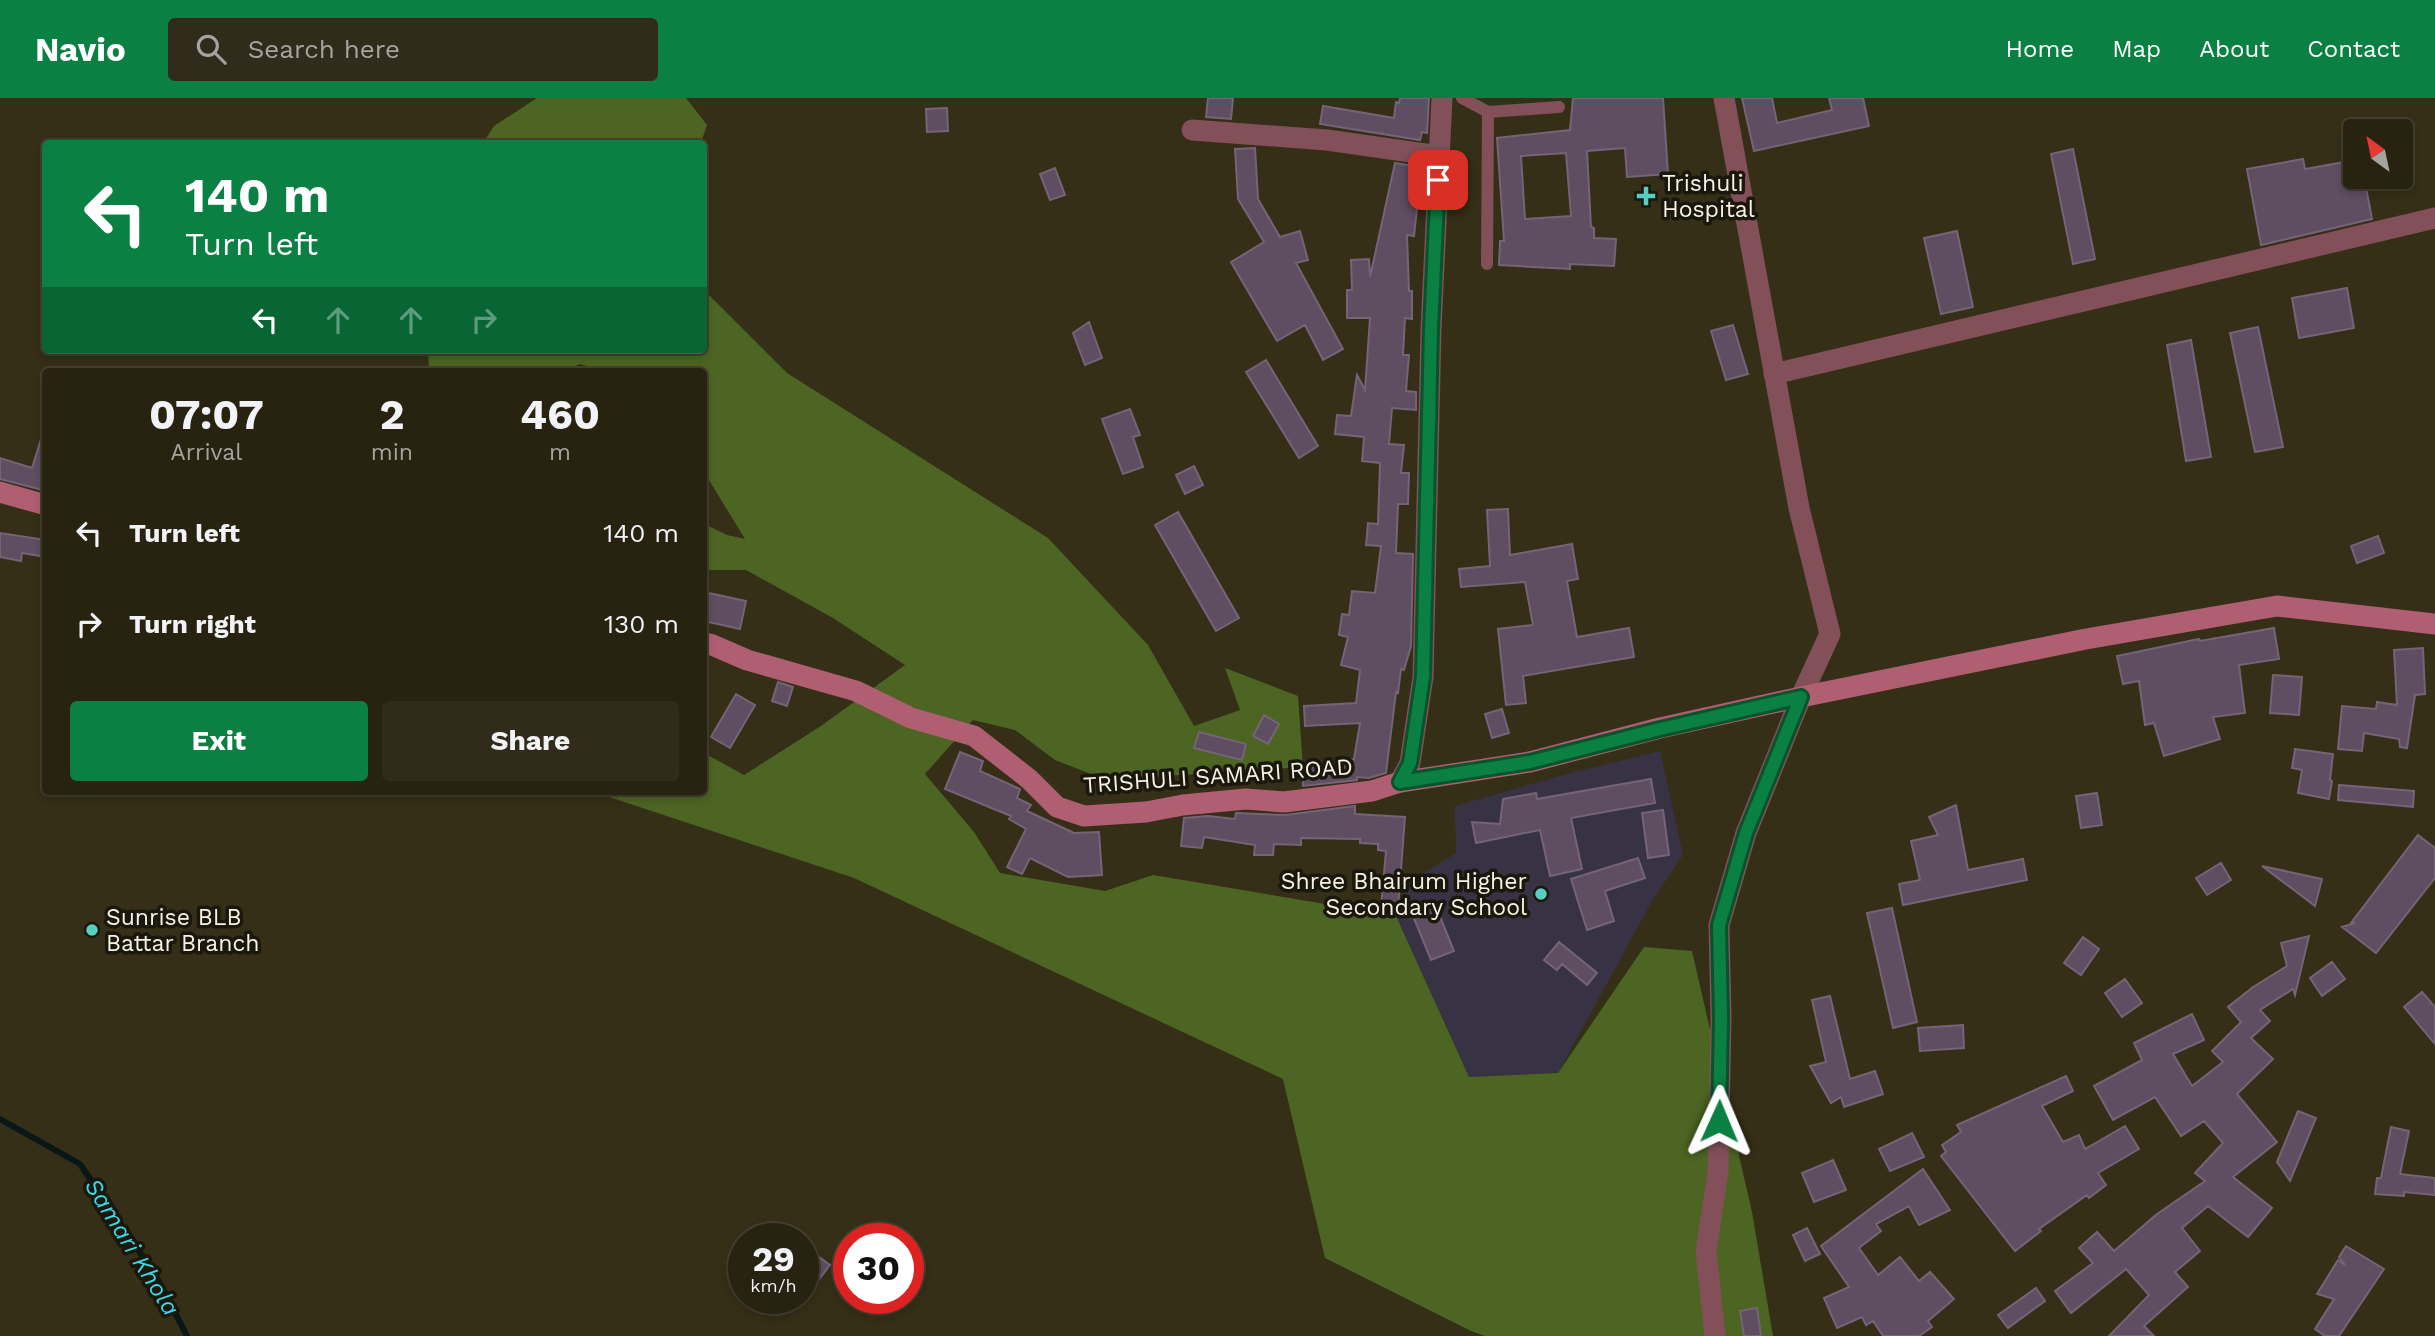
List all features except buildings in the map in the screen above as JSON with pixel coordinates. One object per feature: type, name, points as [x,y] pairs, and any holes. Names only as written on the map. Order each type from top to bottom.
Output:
[{"type":"street","points":[[1400,782],[1410,763],[1423,677],[1431,329],[1442,98]]},
{"type":"street","points":[[1714,1336],[1706,1251],[1718,1172],[1721,1018],[1719,925],[1746,833],[1801,697],[1830,634],[1799,508],[1724,98]]},
{"type":"street","points":[[1192,130],[1327,140],[1439,156]]},
{"type":"street","points":[[1774,374],[2435,218]]},
{"type":"street","points":[[0,492],[42,504]]},
{"type":"street","name":"TRISHULI SAMARI ROAD","points":[[707,644],[747,660],[856,691],[911,718],[974,736],[1029,779],[1057,807],[1084,816],[1146,812],[1183,805],[1246,799],[1284,802],[1371,791],[1400,782],[1530,762],[1801,697],[2086,639],[2277,606],[2435,624]]},
{"type":"lane","points":[[1462,98],[1488,112],[1559,107]]},
{"type":"lane","points":[[1487,264],[1488,112]]},
{"type":"shaded area","name":"Shree Bhairum Higher Secondary School","points":[[1660,751],[1683,855],[1652,901],[1558,1073],[1469,1077],[1396,916],[1409,906],[1403,886],[1456,853],[1455,806]]},
{"type":"green space","points":[[537,98],[686,98],[707,125],[702,140],[485,140],[494,126]]},
{"type":"green space","points":[[707,293],[787,373],[1048,538],[1148,645],[1194,726],[1240,710],[1225,668],[1298,696],[1303,767],[1106,780],[1055,760],[1015,730],[973,720],[925,774],[974,832],[1000,873],[1105,891],[1153,875],[1396,916],[1469,1077],[1558,1073],[1644,947],[1692,951],[1752,1212],[1773,1336],[1485,1336],[1471,1331],[1325,1258],[1283,1079],[854,878],[603,795],[707,795],[707,755],[744,775],[821,726],[905,665],[833,618],[746,570],[707,570],[707,525],[727,535],[745,539],[707,477],[707,368],[593,368],[580,364],[571,368],[429,368],[428,354],[707,354]]},
{"type":"waterway","name":"Samari Khola","points":[[0,1119],[80,1164],[156,1276],[187,1336]]},
{"type":"place","name":"Trishuli Hospital","points":[[1646,196]]},
{"type":"place","name":"Shree Bhairum Higher Secondary School","points":[[1541,894]]},
{"type":"place","name":"Sunrise BLB Battar Branch","points":[[92,930]]},
{"type":"route","points":[[1438,180],[1431,329],[1423,677],[1410,763],[1400,782],[1530,762],[1801,697],[1746,833],[1719,925],[1719,1121]]}]
